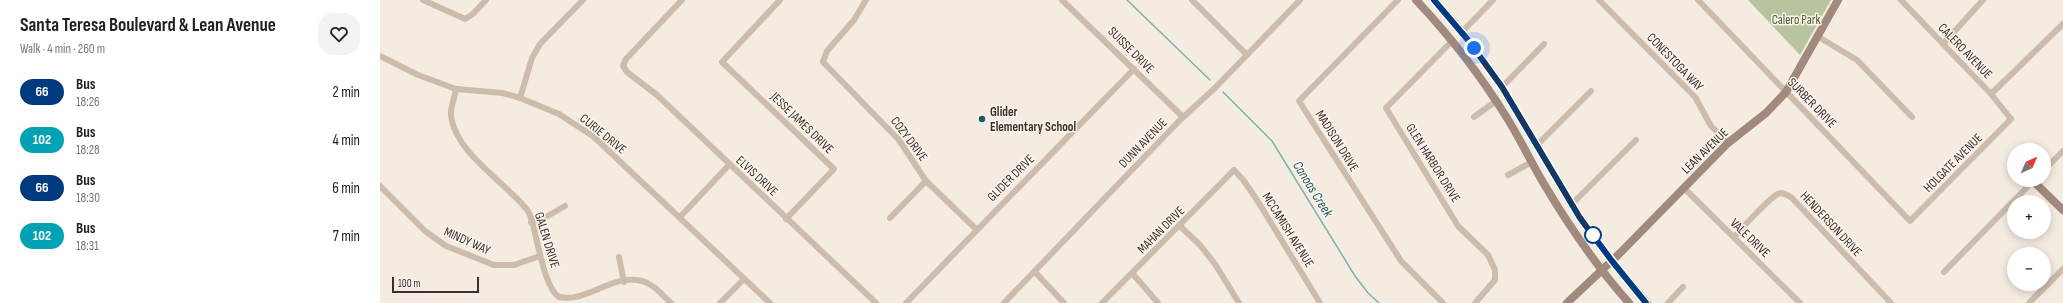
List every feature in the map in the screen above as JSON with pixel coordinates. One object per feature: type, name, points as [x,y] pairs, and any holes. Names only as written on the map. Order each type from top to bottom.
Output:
[{"type":"main road","points":[[1416,0],[1452,41],[1496,101],[1564,216],[1602,270],[1629,303]]},
{"type":"main road","points":[[1434,0],[1462,32],[1502,87],[1572,204],[1612,261],[1646,303]]},
{"type":"main road","name":"LEAN AVENUE","points":[[1567,303],[1612,261],[1728,143],[1766,113],[1786,92],[1838,0]]},
{"type":"main road","points":[[2040,187],[2063,210]]},
{"type":"street","points":[[423,0],[465,19],[473,14],[486,0]]},
{"type":"street","points":[[520,98],[532,58],[540,44],[583,0]]},
{"type":"street","name":"ELVIS DRIVE","points":[[682,0],[626,59],[622,66],[627,72],[657,95],[876,303]]},
{"type":"street","name":"JESSE JAMES DRIVE","points":[[780,0],[722,62],[834,169],[786,219]]},
{"type":"street","name":"COZY DRIVE","points":[[866,0],[854,20],[827,51],[824,62],[899,140],[926,181],[976,229]]},
{"type":"street","name":"SUISSE DRIVE","points":[[1062,0],[1183,117]]},
{"type":"street","points":[[1192,0],[1247,55]]},
{"type":"street","name":"DUNN AVENUE","points":[[1004,303],[1183,117],[1216,87],[1300,0]]},
{"type":"street","name":"MADISON DRIVE","points":[[1398,0],[1299,101],[1401,261],[1443,303]]},
{"type":"street","points":[[1462,32],[1493,0]]},
{"type":"street","name":"CONESTOGA WAY","points":[[1599,0],[1695,96],[1712,126],[1728,143]]},
{"type":"street","name":"SURBER DRIVE","points":[[1698,0],[1910,221]]},
{"type":"street","name":"CALERO AVENUE","points":[[1901,0],[1991,94],[2011,119]]},
{"type":"street","points":[[1943,44],[1984,0]]},
{"type":"street","points":[[1991,94],[2063,24]]},
{"type":"street","points":[[1817,36],[1857,60],[1912,117]]},
{"type":"street","name":"GLEN HARBOR DRIVE","points":[[1452,41],[1386,108],[1458,226],[1488,255],[1493,263],[1495,280],[1475,303]]},
{"type":"street","points":[[1502,87],[1544,44]]},
{"type":"street","name":"CURIE DRIVE","points":[[380,56],[418,75],[456,89],[503,93],[520,98],[559,114],[594,137],[770,303]]},
{"type":"street","name":"GLIDER DRIVE","points":[[906,303],[976,229],[1134,69]]},
{"type":"street","name":"GALEN DRIVE","points":[[456,89],[451,115],[456,133],[472,154],[529,213],[540,256],[550,285],[558,297],[571,302],[583,301],[624,282],[641,281],[652,286],[671,303]]},
{"type":"street","points":[[1537,145],[1591,91]]},
{"type":"street","points":[[1474,116],[1496,101]]},
{"type":"street","name":"HOLGATE AVENUE","points":[[1910,221],[2011,119]]},
{"type":"street","points":[[1572,204],[1636,140]]},
{"type":"street","points":[[2051,163],[2063,151]]},
{"type":"street","points":[[1508,175],[1532,162]]},
{"type":"street","points":[[680,217],[729,165]]},
{"type":"street","name":"MAHAN DRIVE","points":[[1102,303],[1133,274],[1234,170]]},
{"type":"street","name":"MCCAMISH AVENUE","points":[[1234,170],[1244,181],[1257,200],[1320,303]]},
{"type":"street","points":[[890,218],[926,181]]},
{"type":"street","name":"MINDY WAY","points":[[380,186],[425,231],[446,246],[494,265],[514,265],[540,256]]},
{"type":"street","points":[[1944,272],[2028,187]]},
{"type":"street","name":"VALE DRIVE","points":[[1684,188],[1800,303]]},
{"type":"street","name":"HENDERSON DRIVE","points":[[1734,237],[1772,199],[1780,193],[1784,194],[1792,198],[1891,303]]},
{"type":"street","points":[[531,222],[544,218],[564,206]]},
{"type":"street","points":[[1180,226],[1200,245],[1216,264],[1239,303]]},
{"type":"street","points":[[619,257],[624,282]]},
{"type":"street","points":[[2029,303],[2063,269]]},
{"type":"street","points":[[1035,272],[1064,303]]},
{"type":"street","points":[[1133,274],[1158,303]]},
{"type":"street","points":[[720,303],[744,279]]},
{"type":"street","points":[[1668,303],[1683,287]]},
{"type":"green space","name":"Calero Park","points":[[1748,0],[1831,0],[1800,55]]},
{"type":"waterway","name":"Canoas Creek","points":[[1127,0],[1210,80]]},
{"type":"waterway","name":"Canoas Creek","points":[[1223,92],[1272,141],[1355,276],[1368,293],[1379,303]]},
{"type":"bus line","name":"66","points":[[1434,0],[1468,40],[1502,87],[1525,123],[1556,179],[1580,218],[1594,238],[1646,303]]},
{"type":"place","name":"Glider Elementary School","points":[[982,119]]},
{"type":"route","points":[[1474,48],[1514,105],[1556,179],[1580,218],[1593,235]]}]
